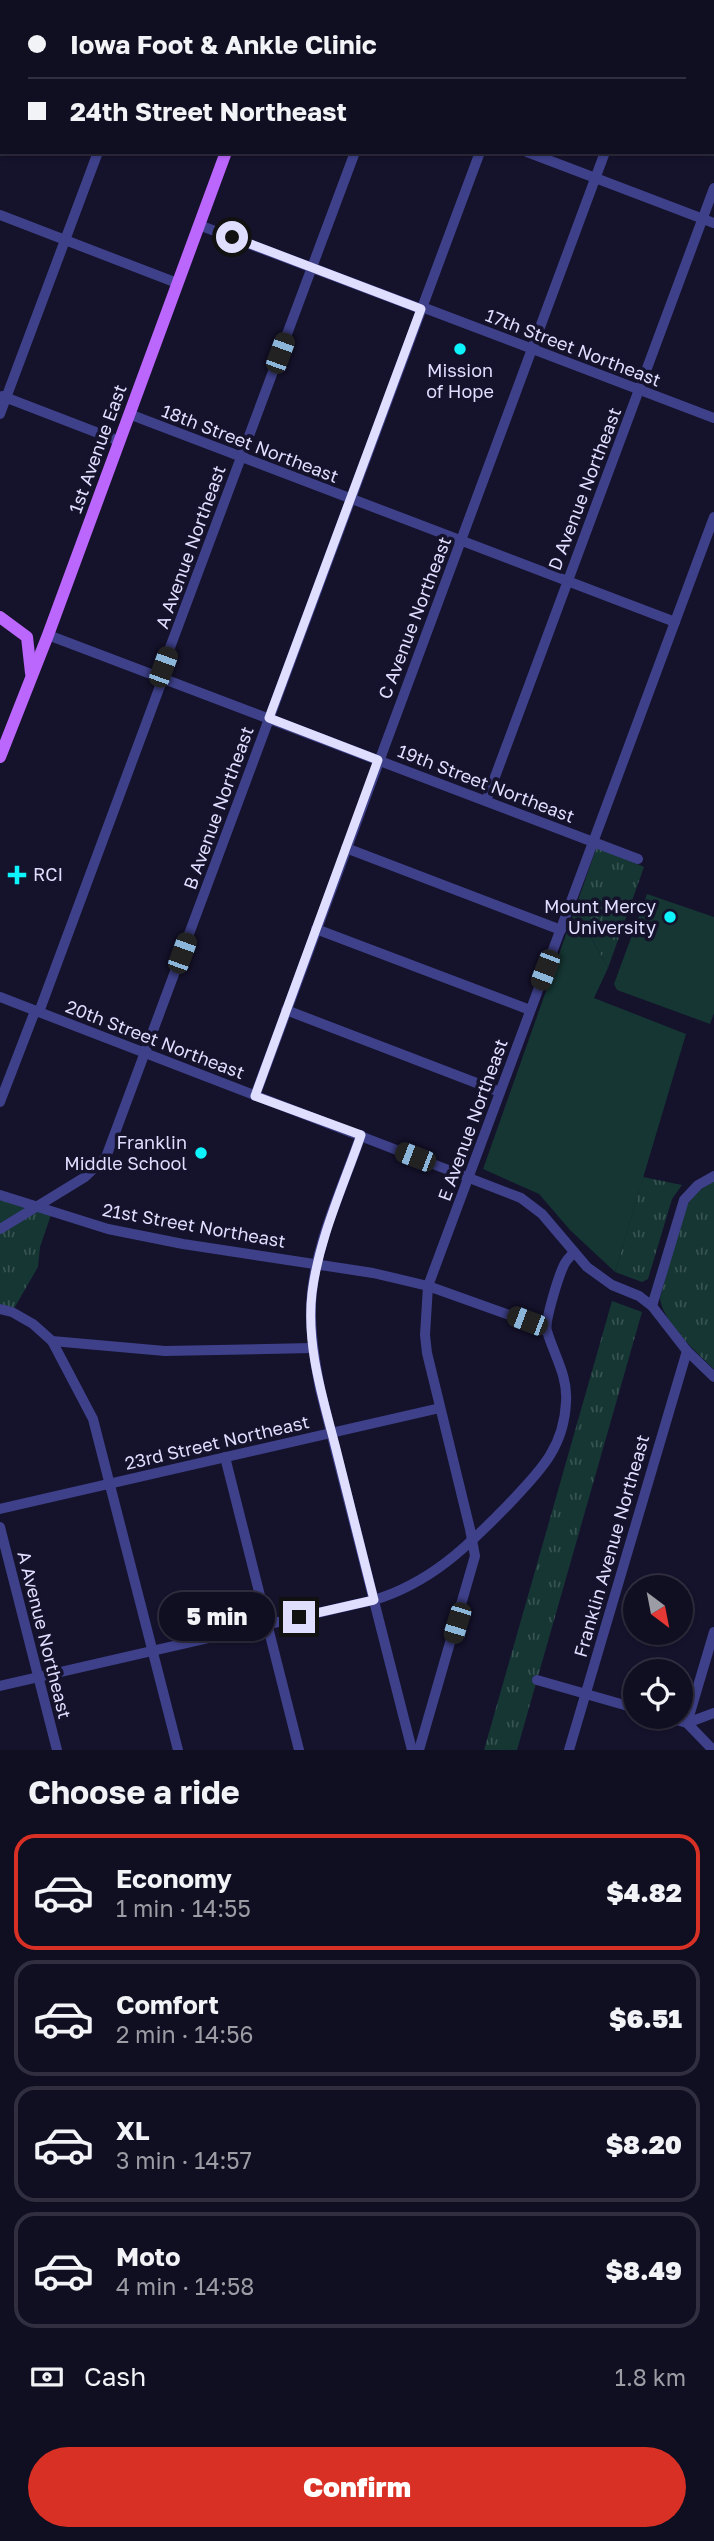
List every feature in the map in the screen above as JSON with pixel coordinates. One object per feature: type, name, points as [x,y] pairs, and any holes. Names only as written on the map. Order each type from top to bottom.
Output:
[{"type":"main road","name":"1st Avenue East","points":[[0,757],[48,635],[225,154]]},
{"type":"main road","points":[[0,617],[48,635]]},
{"type":"main road","points":[[0,617],[27,637],[31,680]]},
{"type":"street","points":[[0,11],[0,19]]},
{"type":"street","points":[[0,414],[3,396],[97,154]]},
{"type":"street","name":"A Avenue Northeast","points":[[0,1102],[37,1012],[354,154]]},
{"type":"street","name":"B Avenue Northeast","points":[[0,1229],[85,1177],[106,1157],[479,154]]},
{"type":"street","points":[[532,154],[714,223]]},
{"type":"street","name":"C Avenue Northeast","points":[[255,1096],[605,154]]},
{"type":"street","name":"D Avenue Northeast","points":[[486,801],[714,188]]},
{"type":"street","points":[[0,215],[177,283]]},
{"type":"street","name":"17th Street Northeast","points":[[199,225],[714,418]]},
{"type":"street","points":[[3,396],[119,441]]},
{"type":"street","name":"18th Street Northeast","points":[[129,414],[675,622]]},
{"type":"street","name":"E Avenue Northeast","points":[[419,1750],[475,1556],[425,1335],[428,1286],[714,517]]},
{"type":"street","name":"19th Street Northeast","points":[[48,635],[638,859]]},
{"type":"street","points":[[346,848],[561,930]]},
{"type":"street","points":[[316,929],[530,1010]]},
{"type":"street","name":"20th Street Northeast","points":[[0,997],[528,1202],[599,1277],[639,1296],[652,1306]]},
{"type":"street","points":[[286,1010],[500,1092]]},
{"type":"street","points":[[361,1135],[317,1263],[311,1305],[312,1348],[412,1750]]},
{"type":"street","points":[[714,1176],[698,1185],[684,1200],[652,1306],[687,1350],[714,1377]]},
{"type":"street","name":"21st Street Northeast","points":[[0,1195],[108,1229],[183,1244],[317,1263],[428,1286],[545,1328]]},
{"type":"street","points":[[0,1686],[374,1600],[413,1586],[435,1572],[473,1541],[542,1469],[555,1450],[562,1430],[566,1388],[545,1328],[565,1264],[574,1252]]},
{"type":"street","points":[[0,1309],[12,1312],[33,1324],[52,1341],[93,1419],[178,1750]]},
{"type":"street","points":[[52,1341],[165,1351],[312,1348]]},
{"type":"street","name":"Franklin Avenue Northeast","points":[[569,1750],[687,1350]]},
{"type":"street","name":"23rd Street Northeast","points":[[0,1509],[440,1408]]},
{"type":"street","points":[[225,1457],[299,1750]]},
{"type":"street","name":"A Avenue Northeast","points":[[0,1527],[57,1750]]},
{"type":"street","points":[[693,1703],[714,1632]]},
{"type":"street","points":[[537,1680],[623,1704]]},
{"type":"street","points":[[693,1721],[714,1713]]},
{"type":"street","points":[[693,1729],[713,1750]]},
{"type":"green space","points":[[597,846],[644,867],[608,968],[575,909]]},
{"type":"green space","points":[[647,894],[714,917],[714,1013],[710,1024],[617,990],[614,984]]},
{"type":"green space","points":[[575,909],[608,968],[594,998],[686,1034],[615,1272],[570,1230],[539,1194],[483,1169]]},
{"type":"green space","points":[[643,1177],[682,1185],[672,1199],[648,1279],[642,1282],[615,1272]]},
{"type":"green space","points":[[714,1180],[714,1369],[673,1326],[660,1298],[683,1212],[694,1194]]},
{"type":"green space","points":[[0,1195],[52,1212],[40,1247],[38,1267],[12,1312],[0,1309]]},
{"type":"green space","points":[[612,1301],[642,1312],[517,1750],[484,1750]]},
{"type":"place","name":"Mission of Hope","points":[[460,349]]},
{"type":"place","name":"RCI","points":[[17,875]]},
{"type":"place","name":"Mount Mercy University","points":[[670,917]]},
{"type":"place","name":"Franklin Middle School","points":[[201,1153]]},
{"type":"route","points":[[232,237],[421,309],[269,718],[378,760],[255,1096],[361,1135],[324,1237],[312,1293],[311,1320],[312,1348],[320,1389],[374,1600],[299,1617]]}]
